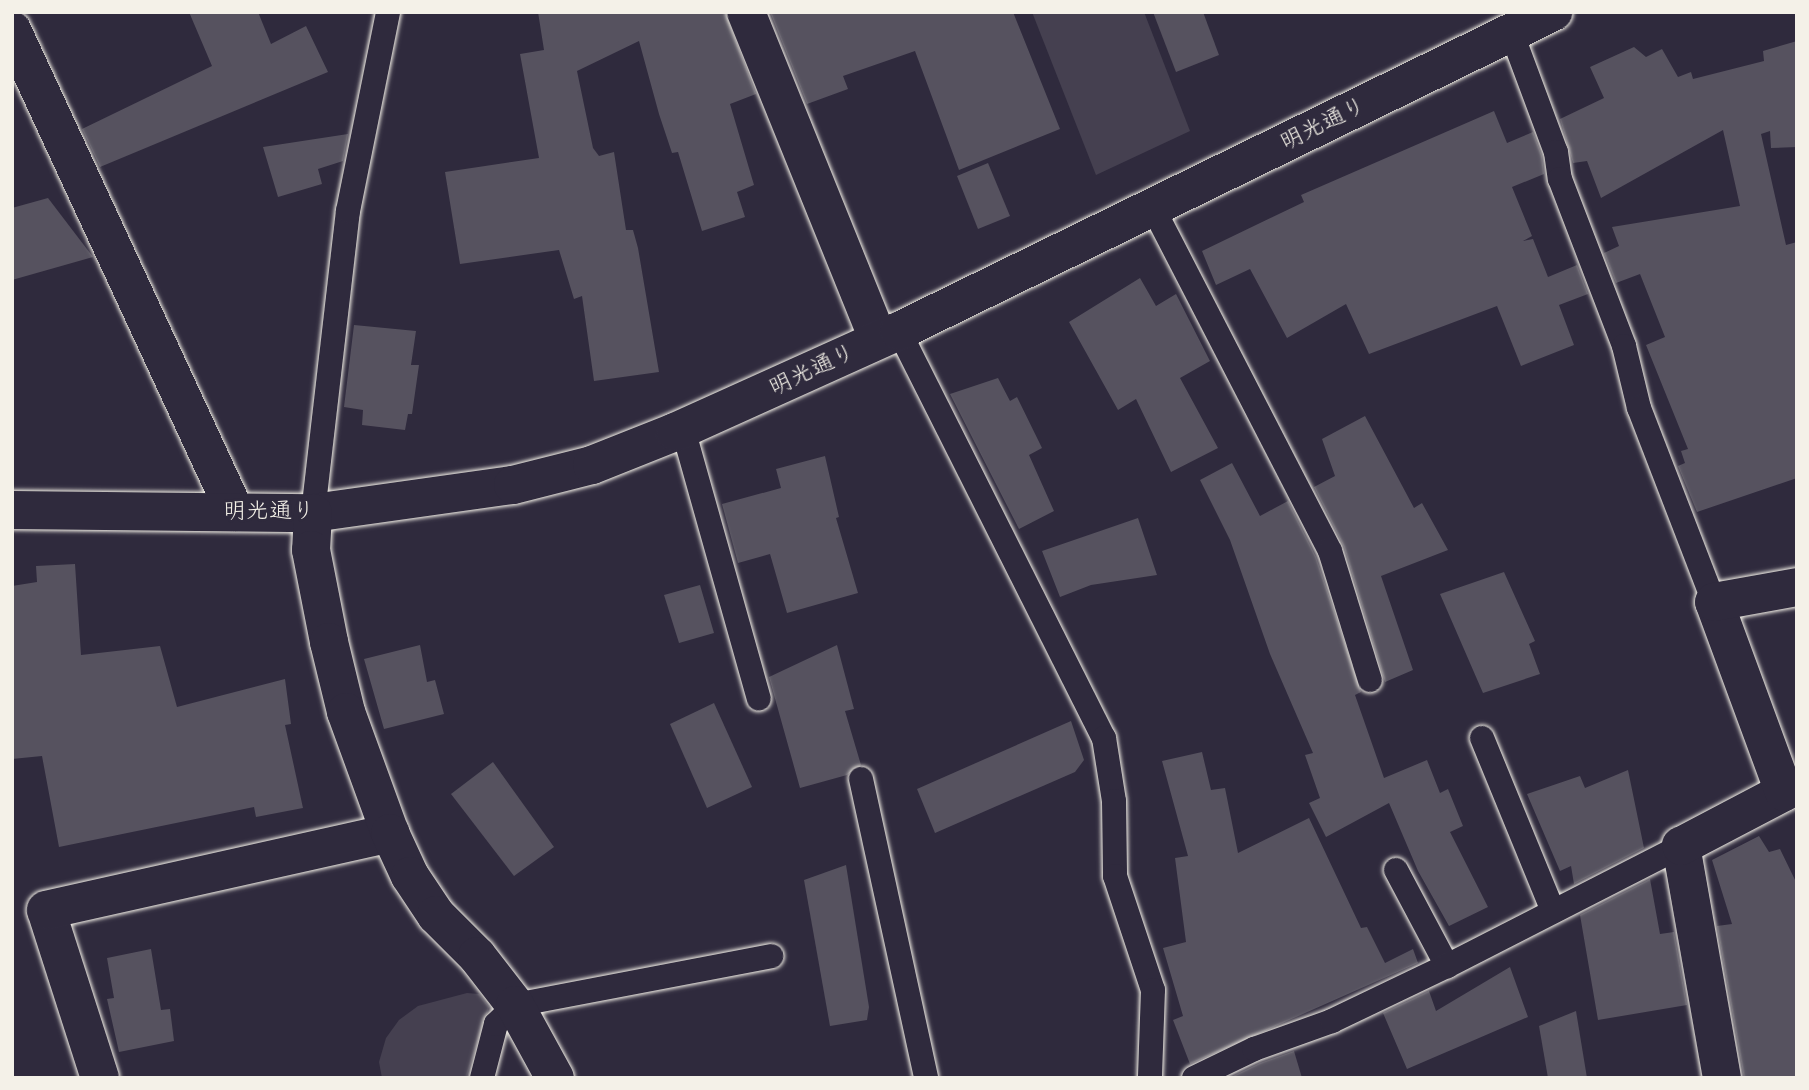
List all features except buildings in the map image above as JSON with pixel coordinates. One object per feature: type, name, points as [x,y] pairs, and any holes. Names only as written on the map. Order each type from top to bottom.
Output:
[{"type":"street","points":[[746,12],[889,335]]},
{"type":"street","name":"明光通り","points":[[12,510],[313,513],[513,485],[592,465],[683,429],[889,335],[1553,12]]},
{"type":"street","points":[[12,30],[235,512]]},
{"type":"street","points":[[313,513],[311,550],[337,677],[390,833],[410,876],[436,915],[477,956],[515,1004],[555,1078]]},
{"type":"street","points":[[1722,1078],[1681,845],[1784,792],[1714,602],[1797,587]]},
{"type":"street","points":[[100,1078],[46,910],[390,833]]},
{"type":"lane","points":[[313,513],[348,211],[388,12]]},
{"type":"lane","points":[[1512,34],[1556,152],[1560,179],[1624,346],[1639,408],[1714,602]]},
{"type":"lane","points":[[1152,206],[1330,551],[1370,680]]},
{"type":"lane","points":[[889,335],[1104,738],[1114,801],[1115,876],[1153,990],[1150,1078]]},
{"type":"lane","points":[[683,429],[759,699]]},
{"type":"lane","points":[[1482,737],[1553,911]]},
{"type":"lane","points":[[861,779],[926,1078]]},
{"type":"lane","points":[[1194,1078],[1254,1049],[1332,1021],[1447,966],[1681,845]]},
{"type":"lane","points":[[1396,870],[1447,966]]},
{"type":"lane","points":[[482,1078],[496,1024],[515,1004],[771,956]]},
{"type":"shaded area","points":[[1032,12],[1144,12],[1190,131],[1096,175]]},
{"type":"shaded area","points":[[467,993],[479,994],[489,1007],[466,1078],[382,1078],[379,1062],[386,1038],[399,1020],[418,1006]]}]
